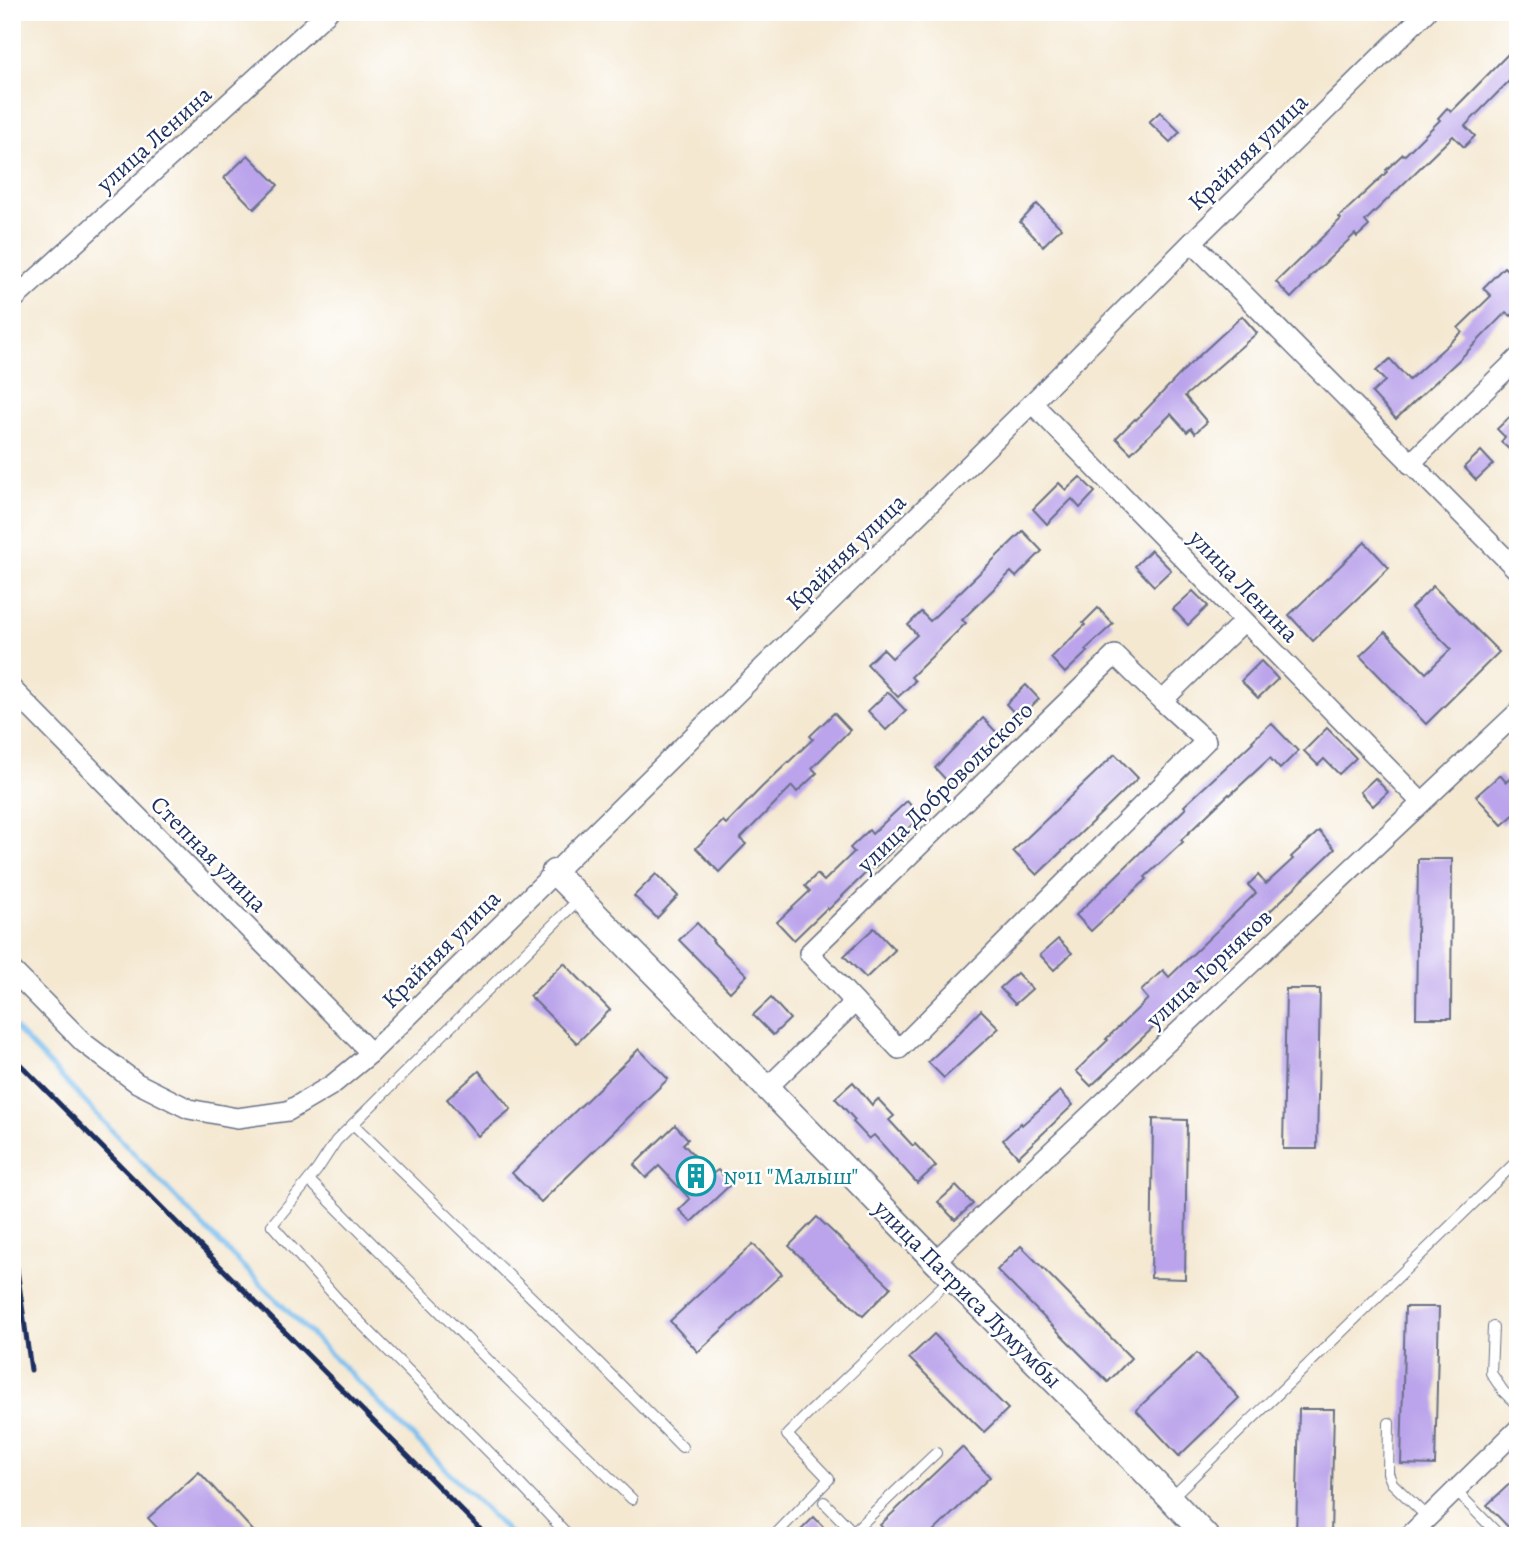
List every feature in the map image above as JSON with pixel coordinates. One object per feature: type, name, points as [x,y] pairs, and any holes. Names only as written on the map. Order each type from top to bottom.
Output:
[{"type":"street","name":"улица Ленина","points":[[12,301],[328,12]]},
{"type":"street","name":"Крайняя улица","points":[[12,970],[83,1043],[136,1083],[189,1109],[237,1118],[288,1111],[332,1085],[371,1053],[1426,12]]},
{"type":"street","points":[[1192,242],[1518,571]]},
{"type":"street","points":[[1410,464],[1518,358]]},
{"type":"street","name":"улица Ленина","points":[[1032,403],[1421,802]]},
{"type":"street","points":[[1162,701],[1244,621]]},
{"type":"street","name":"улица Добровольского","points":[[1115,655],[1206,741],[899,1049],[855,1002],[809,953],[1115,655]]},
{"type":"street","name":"Степная улица","points":[[12,689],[371,1053]]},
{"type":"street","name":"улица Горняков","points":[[943,1269],[1421,802],[1515,720]]},
{"type":"street","name":"улица Патриса Лумумбы","points":[[554,872],[1171,1499],[1194,1532]]},
{"type":"street","points":[[767,1088],[855,1002]]},
{"type":"street","points":[[1409,1536],[1518,1429]]},
{"type":"lane","points":[[569,1536],[495,1457],[342,1304],[272,1225],[352,1124],[580,898]]},
{"type":"lane","points":[[352,1124],[589,1353],[681,1447]]},
{"type":"lane","points":[[1171,1499],[1518,1160]]},
{"type":"lane","points":[[309,1180],[482,1354],[632,1499]]},
{"type":"lane","points":[[774,1536],[829,1479],[788,1435],[943,1269]]},
{"type":"lane","points":[[1493,1326],[1491,1373],[1503,1391],[1518,1406]]},
{"type":"lane","points":[[1389,1423],[1388,1473],[1392,1483],[1427,1517]]},
{"type":"lane","points":[[824,1502],[855,1534],[936,1453]]},
{"type":"lane","points":[[1455,1490],[1500,1536]]},
{"type":"building","points":[[1518,44],[1518,72],[1465,126],[1475,136],[1464,147],[1453,136],[1365,221],[1369,226],[1357,237],[1355,234],[1291,298],[1276,282],[1341,219],[1339,217],[1387,172],[1386,170],[1440,120],[1438,118],[1447,108],[1451,112]]},
{"type":"building","points":[[1160,112],[1180,132],[1170,142],[1149,122]]},
{"type":"building","points":[[248,155],[278,185],[254,209],[224,178]]},
{"type":"building","points":[[1037,204],[1061,228],[1043,246],[1020,222]]},
{"type":"building","points":[[1504,267],[1518,281],[1518,309],[1511,316],[1506,312],[1396,419],[1372,393],[1385,381],[1376,371],[1390,359],[1409,380],[1462,332],[1458,328],[1491,296],[1483,288]]},
{"type":"building","points":[[1242,316],[1257,333],[1185,396],[1207,422],[1195,433],[1191,428],[1187,432],[1171,414],[1131,453],[1116,438]]},
{"type":"building","points":[[1518,409],[1518,451],[1514,447],[1511,451],[1501,442],[1505,437],[1497,429]]},
{"type":"building","points":[[1481,451],[1493,464],[1476,480],[1464,467]]},
{"type":"building","points":[[1080,477],[1095,492],[1080,508],[1072,499],[1047,524],[1033,509],[1059,483],[1066,490]]},
{"type":"building","points":[[1023,531],[1042,551],[1016,577],[1011,572],[962,620],[966,623],[911,677],[915,681],[898,697],[867,664],[883,649],[892,658],[917,635],[908,625],[921,612],[930,621]]},
{"type":"building","points":[[1365,542],[1389,568],[1313,641],[1289,615]]},
{"type":"building","points":[[1151,550],[1171,570],[1154,586],[1135,566]]},
{"type":"building","points":[[1433,586],[1499,652],[1426,724],[1360,656],[1385,632],[1426,673],[1451,649],[1411,608]]},
{"type":"building","points":[[1193,591],[1208,606],[1188,625],[1173,609]]},
{"type":"building","points":[[1098,608],[1113,624],[1065,673],[1051,658],[1085,625],[1083,623]]},
{"type":"building","points":[[1261,661],[1278,679],[1258,698],[1241,681]]},
{"type":"building","points":[[1026,685],[1039,699],[1019,718],[1006,704]]},
{"type":"building","points":[[888,692],[906,711],[886,730],[868,711]]},
{"type":"building","points":[[834,713],[850,730],[812,768],[817,773],[797,792],[792,786],[740,839],[746,844],[719,872],[696,848],[723,821],[726,824],[813,739],[810,736]]},
{"type":"building","points":[[983,718],[999,735],[950,784],[935,768]]},
{"type":"building","points":[[1271,723],[1298,751],[1280,769],[1270,758],[1181,840],[1183,842],[1145,877],[1147,879],[1091,931],[1076,915]]},
{"type":"building","points":[[1327,728],[1356,758],[1339,774],[1324,759],[1318,765],[1304,751]]},
{"type":"building","points":[[1115,754],[1138,778],[1037,875],[1013,851]]},
{"type":"building","points":[[1518,772],[1518,811],[1502,825],[1476,796],[1500,775],[1506,782]]},
{"type":"building","points":[[1375,778],[1388,792],[1373,806],[1360,792]]},
{"type":"building","points":[[907,801],[921,817],[907,830],[910,834],[794,940],[777,922],[810,891],[805,886],[817,874],[824,881],[854,852],[850,848],[869,830],[872,834]]},
{"type":"building","points":[[1319,831],[1335,849],[1222,957],[1184,995],[1186,997],[1091,1086],[1076,1071],[1148,999],[1141,991],[1163,970],[1169,977],[1256,893],[1248,885],[1258,875],[1266,884]]},
{"type":"building","points":[[1418,859],[1452,859],[1451,1018],[1416,1018]]},
{"type":"building","points":[[656,874],[678,896],[657,918],[634,896]]},
{"type":"building","points":[[697,923],[747,975],[730,992],[679,940]]},
{"type":"building","points":[[874,928],[895,950],[866,978],[844,956]]},
{"type":"building","points":[[1058,939],[1072,953],[1054,970],[1040,955]]},
{"type":"building","points":[[564,963],[610,1010],[577,1043],[530,996]]},
{"type":"building","points":[[1017,973],[1032,989],[1015,1004],[1000,988]]},
{"type":"building","points":[[1286,989],[1320,989],[1317,1149],[1283,1149]]},
{"type":"building","points":[[771,998],[790,1019],[773,1035],[753,1015]]},
{"type":"building","points":[[981,1010],[999,1028],[944,1078],[928,1062]]},
{"type":"building","points":[[639,1049],[668,1079],[541,1202],[512,1173]]},
{"type":"building","points":[[479,1071],[511,1109],[478,1136],[447,1099]]},
{"type":"building","points":[[853,1082],[872,1105],[878,1099],[894,1116],[889,1120],[936,1166],[917,1183],[874,1135],[869,1139],[835,1098]]},
{"type":"building","points":[[1060,1091],[1073,1105],[1018,1157],[1003,1140]]},
{"type":"building","points":[[1153,1119],[1187,1120],[1185,1279],[1151,1278]]},
{"type":"building","name":"№11 \"Малыш\"","points":[[675,1125],[688,1139],[683,1144],[712,1174],[718,1170],[731,1184],[691,1222],[679,1210],[690,1199],[659,1166],[646,1178],[634,1165]]},
{"type":"building","points":[[956,1186],[973,1204],[955,1220],[938,1202]]},
{"type":"building","points":[[817,1217],[891,1287],[863,1316],[789,1246]]},
{"type":"building","points":[[753,1244],[782,1274],[698,1352],[670,1321]]},
{"type":"building","points":[[1021,1246],[1131,1358],[1108,1382],[997,1270]]},
{"type":"building","points":[[1405,1307],[1439,1307],[1435,1465],[1401,1464]]},
{"type":"building","points":[[934,1334],[1008,1409],[984,1432],[909,1358]]},
{"type":"building","points":[[1197,1353],[1239,1398],[1179,1456],[1136,1410]]},
{"type":"building","points":[[1299,1409],[1334,1409],[1331,1536],[1296,1536]]},
{"type":"building","points":[[962,1447],[990,1477],[929,1536],[890,1536],[880,1525]]},
{"type":"building","points":[[199,1472],[258,1536],[165,1536],[148,1518]]},
{"type":"building","points":[[1518,1476],[1518,1536],[1517,1536],[1487,1505]]},
{"type":"building","points":[[814,1517],[832,1536],[795,1536]]},
{"type":"waterway","points":[[12,1025],[195,1218],[512,1536]]},
{"type":"railway","points":[[12,1056],[487,1536]]},
{"type":"railway","points":[[12,1249],[31,1370]]},
{"type":"place","name":"№11 \"Малыш\"","points":[[696,1176]]}]
